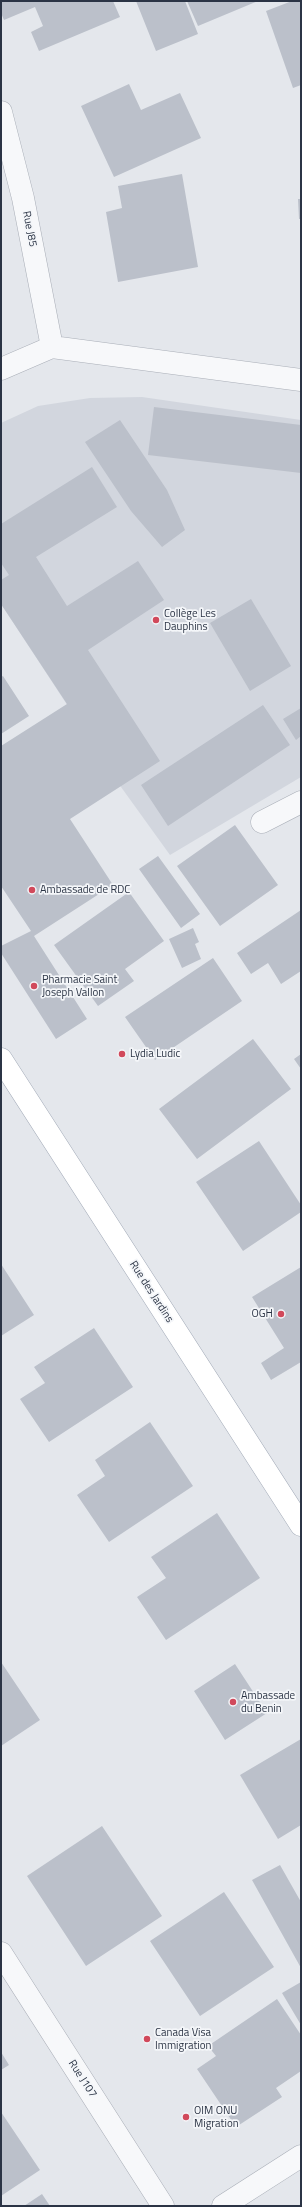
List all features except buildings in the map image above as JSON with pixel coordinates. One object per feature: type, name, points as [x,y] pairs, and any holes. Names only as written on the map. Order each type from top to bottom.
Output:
[{"type":"main road","name":"Rue des Jardins","points":[[1,1059],[301,1525]]},
{"type":"street","name":"Rue J85","points":[[1,112],[23,198],[52,347]]},
{"type":"street","points":[[1,369],[52,347],[301,380]]},
{"type":"street","points":[[262,822],[301,802]]},
{"type":"street","name":"Rue J107","points":[[1,1953],[163,2206]]},
{"type":"street","points":[[223,2206],[301,2156]]},
{"type":"shaded area","name":"Collège Les Dauphins","points":[[142,397],[301,420],[301,777],[170,855],[121,787],[1,604],[1,423],[38,406],[90,398]]},
{"type":"place","name":"Collège Les Dauphins","points":[[156,620]]},
{"type":"place","name":"Ambassade de RDC","points":[[32,890]]},
{"type":"place","name":"Pharmacie Saint Joseph Vallon","points":[[34,986]]},
{"type":"place","name":"Lydia Ludic","points":[[122,1054]]},
{"type":"place","name":"OGH","points":[[281,1314]]},
{"type":"place","name":"Ambassade du Benin","points":[[233,1702]]},
{"type":"place","name":"Canada Visa Immigration","points":[[147,2039]]},
{"type":"place","name":"OIM ONU Migration","points":[[186,2117]]}]
